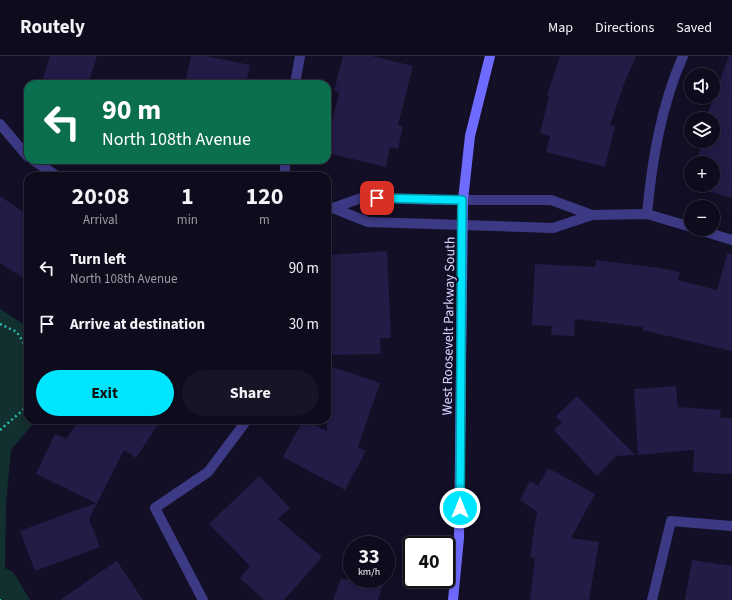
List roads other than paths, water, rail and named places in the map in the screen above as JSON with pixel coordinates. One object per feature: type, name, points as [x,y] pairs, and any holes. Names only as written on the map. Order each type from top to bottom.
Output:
[{"type":"street","points":[[296,80],[300,56]]},
{"type":"street","name":"West Roosevelt Parkway South","points":[[453,600],[459,538],[463,225],[462,200],[470,136],[490,56]]},
{"type":"street","points":[[647,214],[652,164],[672,82],[683,56]]},
{"type":"street","points":[[0,124],[24,152]]},
{"type":"street","points":[[39,164],[51,172]]},
{"type":"street","points":[[331,208],[364,197],[431,200],[551,200],[592,215]]},
{"type":"street","points":[[331,208],[368,222],[553,228],[592,215],[647,214],[684,225]]},
{"type":"street","points":[[719,236],[732,240]]},
{"type":"street","points":[[202,600],[155,508],[208,472],[244,424]]},
{"type":"street","points":[[652,600],[670,521],[732,526]]}]
